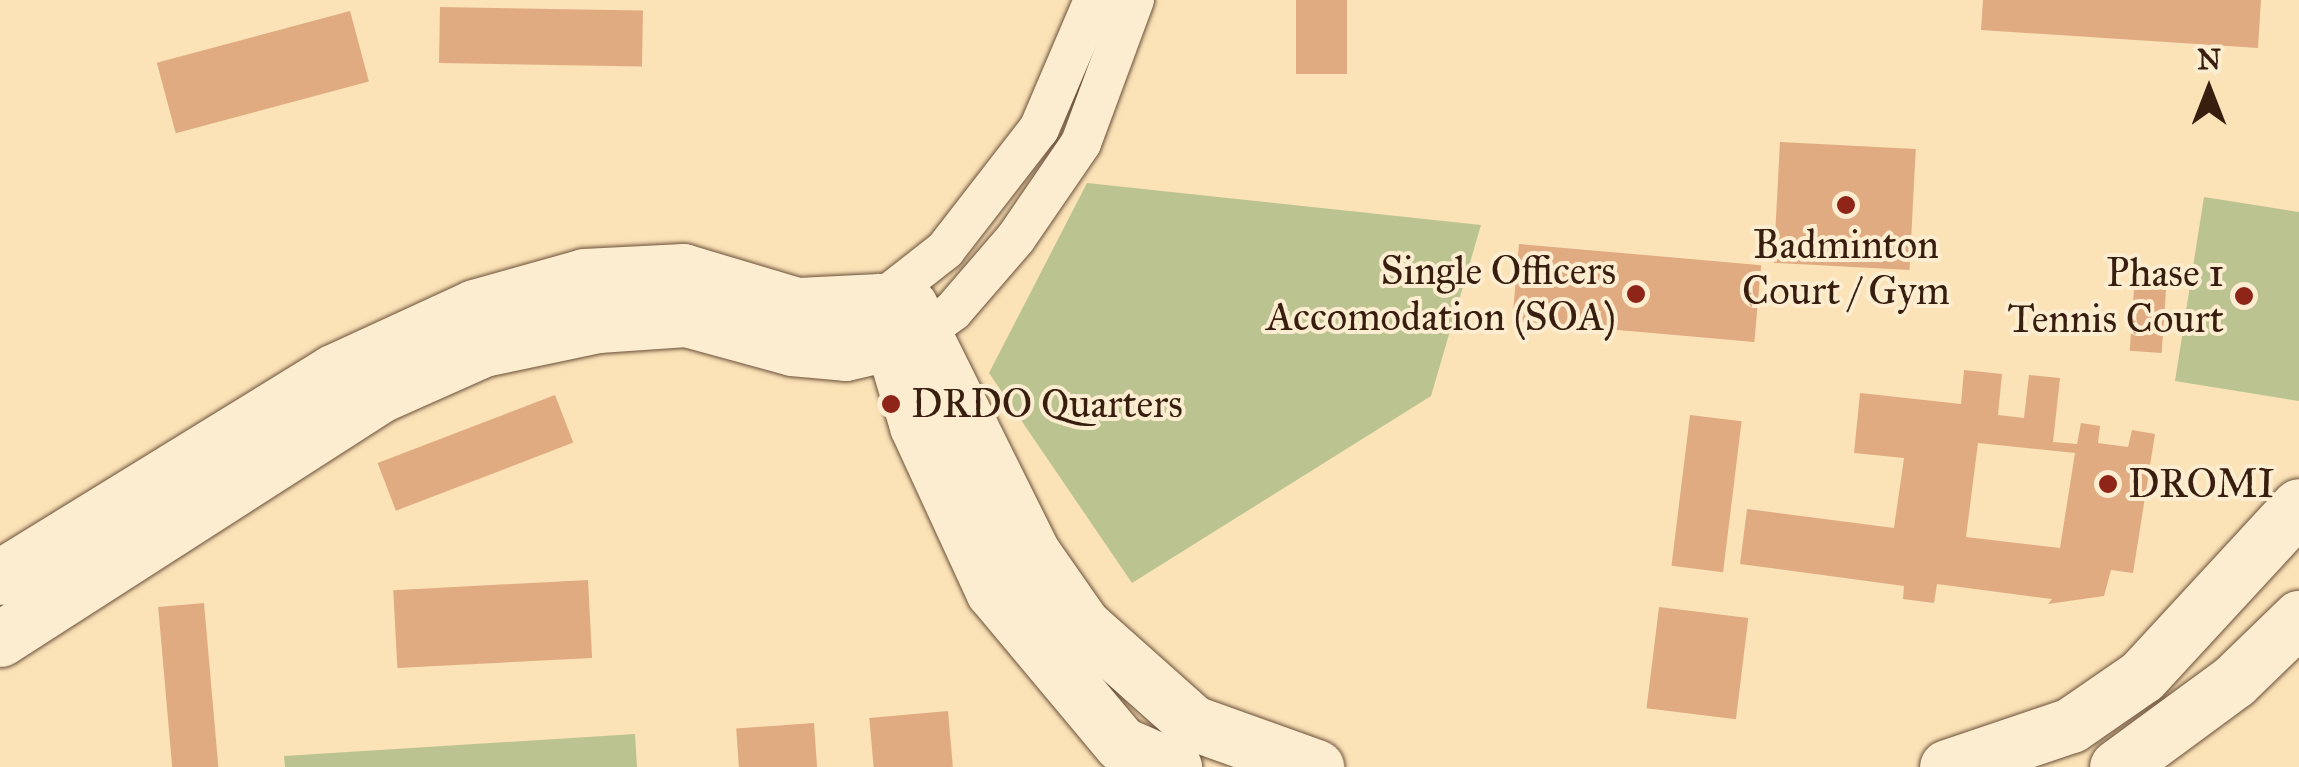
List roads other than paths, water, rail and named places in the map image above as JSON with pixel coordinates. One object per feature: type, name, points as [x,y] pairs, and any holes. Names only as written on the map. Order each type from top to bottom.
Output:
[{"type":"street","points":[[0,639],[378,396],[482,349],[598,325],[686,319],[792,348],[845,353],[899,318],[945,250],[1039,128],[1094,0]]},
{"type":"street","points":[[0,577],[334,372],[474,308],[584,276],[682,270],[796,305],[899,318],[953,311],[1016,238],[1081,143],[1134,0]]},
{"type":"street","points":[[899,318],[917,426],[1012,620],[1121,744],[1174,767]]},
{"type":"street","points":[[899,318],[1032,552],[1083,625],[1193,723],[1316,767]]},
{"type":"street","points":[[1947,767],[2071,726],[2142,676],[2299,506]]},
{"type":"street","points":[[2117,767],[2234,681],[2299,618]]},
{"type":"place","name":"Badminton Court / Gym","points":[[1846,205]]},
{"type":"place","name":"Single Officers Accomodation (SOA)","points":[[1636,294]]},
{"type":"place","name":"Phase 1 Tennis Court","points":[[2244,296]]},
{"type":"place","name":"DRDO Quarters","points":[[891,404]]},
{"type":"place","name":"DROMI","points":[[2108,484]]}]
